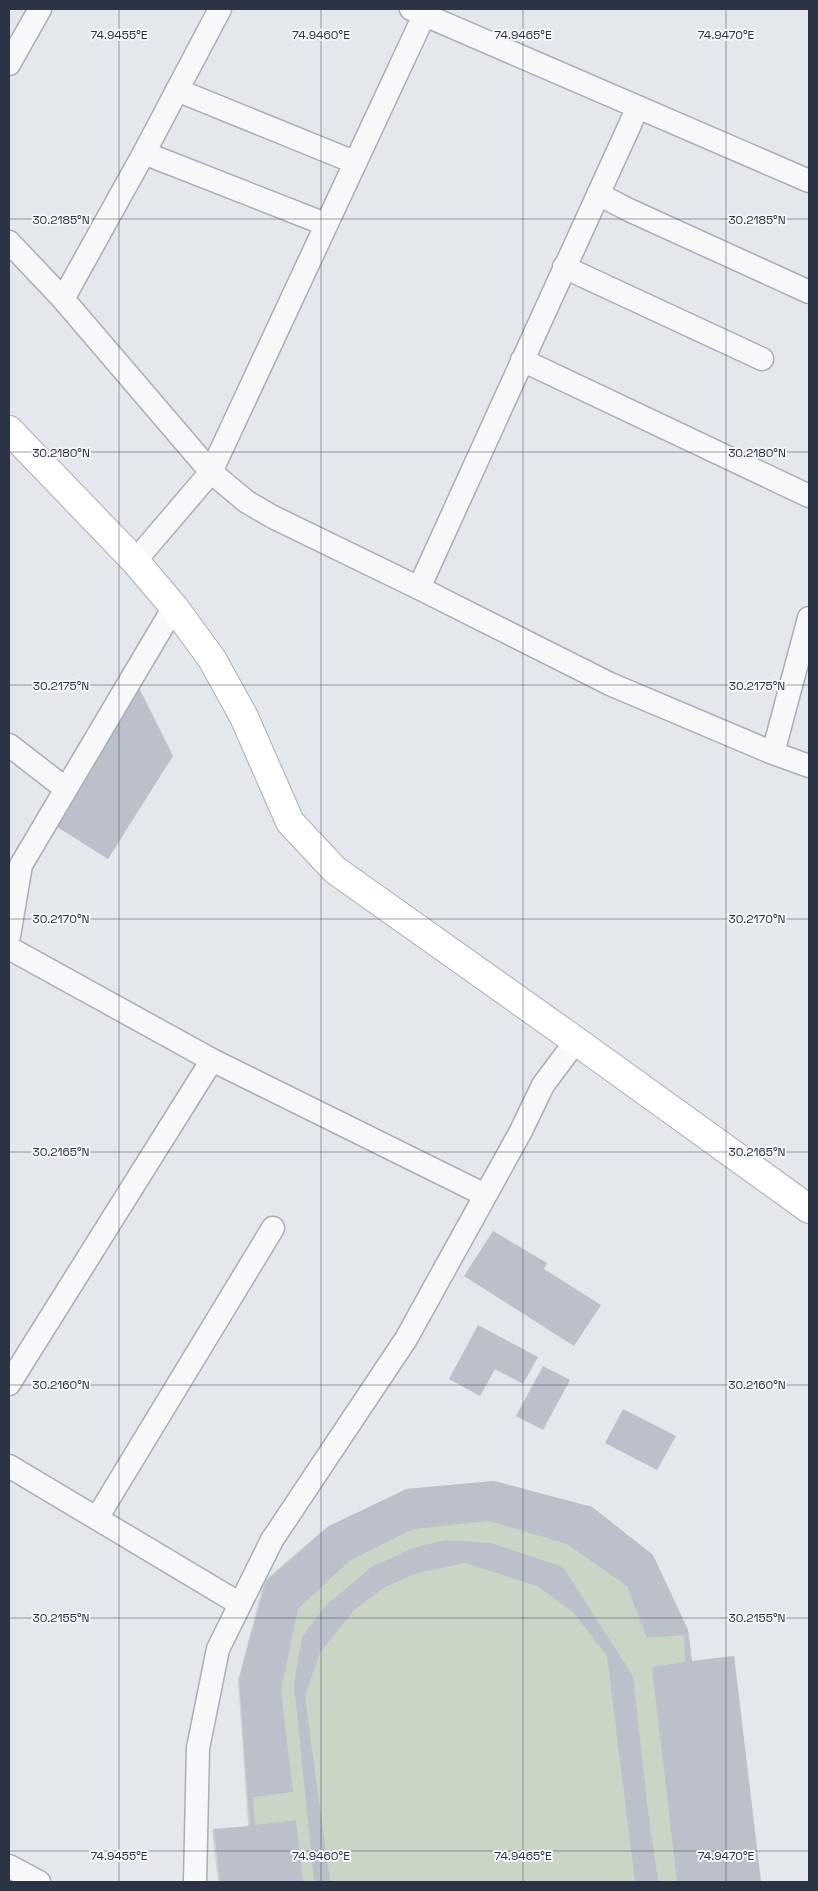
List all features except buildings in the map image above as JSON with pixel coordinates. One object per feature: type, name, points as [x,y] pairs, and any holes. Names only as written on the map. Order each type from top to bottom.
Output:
[{"type":"main road","points":[[9,430],[135,561],[174,607],[212,659],[244,717],[290,822],[328,863],[343,876],[809,1209]]},
{"type":"street","points":[[9,64],[40,9]]},
{"type":"street","points":[[63,299],[144,153],[220,9]]},
{"type":"street","points":[[135,561],[211,472],[354,162],[420,11],[809,181]]},
{"type":"street","points":[[177,90],[354,162]]},
{"type":"street","points":[[418,588],[638,106]]},
{"type":"street","points":[[144,153],[325,224]]},
{"type":"street","points":[[598,194],[809,292]]},
{"type":"street","points":[[9,242],[63,299],[211,472],[247,502],[273,517],[610,684],[773,753],[809,766]]},
{"type":"street","points":[[564,267],[762,359]]},
{"type":"street","points":[[522,360],[809,496]]},
{"type":"street","points":[[9,936],[15,861],[66,789],[174,607]]},
{"type":"street","points":[[773,753],[809,618]]},
{"type":"street","points":[[9,745],[66,789]]},
{"type":"street","points":[[9,948],[212,1060],[485,1195]]},
{"type":"street","points":[[195,1882],[198,1748],[218,1649],[272,1540],[406,1338],[521,1131],[543,1085],[576,1041]]},
{"type":"street","points":[[9,1384],[212,1060]]},
{"type":"street","points":[[97,1518],[273,1228]]},
{"type":"street","points":[[9,1466],[240,1604]]},
{"type":"street","points":[[9,1866],[39,1882]]},
{"type":"green space","points":[[494,1481],[592,1507],[653,1555],[688,1630],[692,1661],[734,1656],[761,1882],[218,1882],[212,1830],[248,1826],[238,1680],[264,1581],[327,1527],[406,1489]]}]
